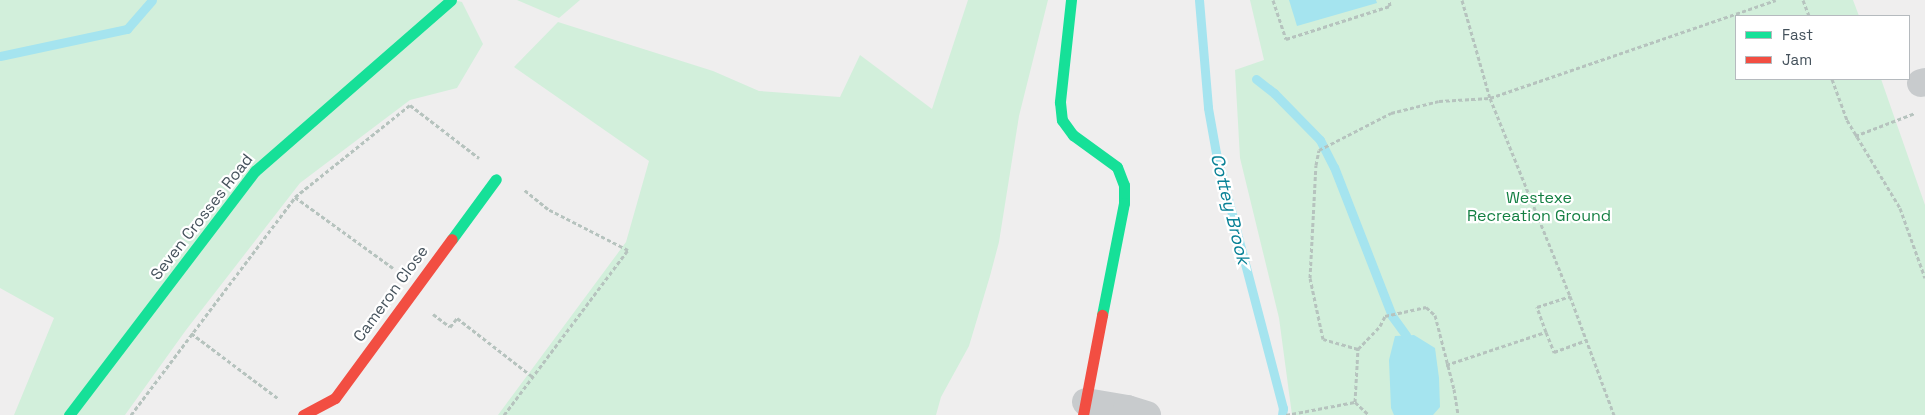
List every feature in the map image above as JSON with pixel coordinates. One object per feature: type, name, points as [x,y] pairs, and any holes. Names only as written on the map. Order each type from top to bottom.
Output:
[{"type":"street","name":"Seven Crosses Road","points":[[69,415],[255,170],[451,0]]},
{"type":"street","points":[[1071,0],[1060,102],[1062,120],[1073,135],[1117,167],[1124,185],[1124,203],[1085,408],[1127,409],[1147,415]]},
{"type":"street","name":"Cameron Close","points":[[303,415],[335,398],[496,179]]},
{"type":"path","points":[[1273,0],[1286,39],[1390,6],[1389,0]]},
{"type":"path","points":[[1462,0],[1490,98],[1570,296],[1614,415]]},
{"type":"path","points":[[1358,349],[1323,339],[1310,278],[1316,166],[1319,150],[1391,113],[1440,101],[1490,98],[1776,0]]},
{"type":"path","points":[[1803,0],[1809,15]]},
{"type":"path","points":[[1832,80],[1855,136],[1900,208],[1925,278]]},
{"type":"path","points":[[1855,136],[1916,112]]},
{"type":"path","points":[[295,197],[417,286]]},
{"type":"path","points":[[1570,296],[1537,307],[1546,332],[1554,352],[1587,340]]},
{"type":"path","points":[[409,297],[450,327],[458,318],[533,376]]},
{"type":"path","points":[[1355,402],[1358,349],[1380,326],[1384,316],[1426,307],[1435,315],[1446,366],[1454,389],[1458,415]]},
{"type":"path","points":[[1446,366],[1546,332]]},
{"type":"path","points":[[191,333],[286,403]]},
{"type":"path","points":[[1286,415],[1355,402]]},
{"type":"path","points":[[1355,402],[1369,415]]},
{"type":"green space","points":[[0,0],[453,0],[462,2],[483,44],[457,88],[410,100],[300,183],[186,330],[125,415],[14,415],[54,318],[0,288]]},
{"type":"green space","points":[[517,0],[580,0],[559,18]]},
{"type":"green space","points":[[968,0],[1048,0],[1019,116],[999,242],[990,276],[969,346],[941,397],[936,415],[498,415],[626,242],[649,161],[514,67],[558,22],[713,71],[759,91],[840,97],[860,55],[932,109]]},
{"type":"green space","name":"Westexe Recreation Ground","points":[[1250,0],[1853,0],[1859,15],[1735,15],[1735,80],[1881,80],[1925,205],[1925,415],[1292,415],[1279,318],[1240,158],[1235,70],[1264,60]]},
{"type":"water","points":[[1289,0],[1376,0],[1377,3],[1297,26]]},
{"type":"water","points":[[1414,335],[1435,348],[1440,407],[1433,415],[1394,415],[1391,408],[1389,360],[1395,336]]},
{"type":"waterway","name":"Cottey Brook","points":[[0,56],[127,29],[152,0]]},
{"type":"waterway","name":"Cottey Brook","points":[[1199,0],[1208,108],[1216,153],[1283,408],[1282,415]]},
{"type":"waterway","points":[[1256,79],[1274,93],[1320,140],[1334,167],[1392,316],[1406,335]]},
{"type":"traffic: fast","points":[[69,415],[255,171],[451,0]]},
{"type":"traffic: fast","points":[[1071,0],[1060,102],[1062,120],[1073,135],[1117,167],[1124,185],[1124,203],[1102,315]]},
{"type":"traffic: fast","points":[[452,239],[496,179]]},
{"type":"traffic: jam","points":[[303,415],[335,398],[452,239]]},
{"type":"traffic: jam","points":[[1083,415],[1102,315]]}]
